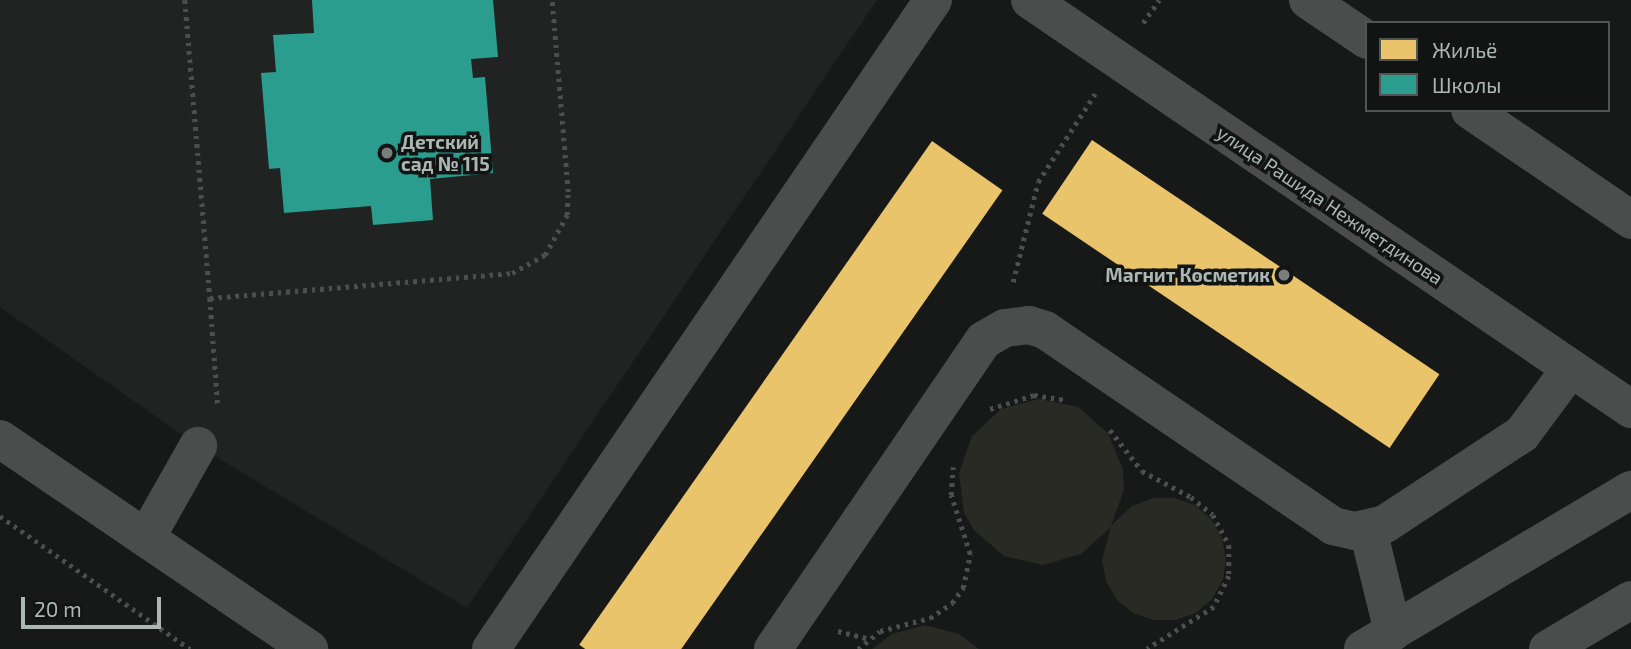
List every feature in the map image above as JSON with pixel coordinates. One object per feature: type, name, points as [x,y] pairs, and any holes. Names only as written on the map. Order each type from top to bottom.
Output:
[{"type":"street","points":[[491,649],[933,0]]},
{"type":"street","name":"улица Рашида Нежметдинова","points":[[1030,0],[1631,409]]},
{"type":"street","points":[[1315,2],[1365,39]]},
{"type":"street","points":[[1473,112],[1631,220]]},
{"type":"street","points":[[774,649],[984,340],[1004,328],[1029,325],[1045,330],[1332,526],[1368,530],[1522,434],[1571,368]]},
{"type":"street","points":[[0,439],[146,538],[286,643]]},
{"type":"street","points":[[146,538],[198,446]]},
{"type":"street","points":[[1368,530],[1378,640],[1631,490]]},
{"type":"street","points":[[1548,649],[1631,600]]},
{"type":"path","points":[[185,0],[218,419],[208,446],[198,446]]},
{"type":"path","points":[[210,298],[512,273],[545,255],[559,237],[567,215],[568,192],[552,0]]},
{"type":"path","points":[[1004,328],[1023,230],[1038,182],[1159,0]]},
{"type":"path","points":[[978,418],[1010,400],[1034,395],[1076,403]]},
{"type":"path","points":[[1101,419],[1142,471],[1191,497],[1213,515],[1229,545],[1229,576],[1214,607],[1147,649]]},
{"type":"path","points":[[858,649],[880,631],[930,618],[952,603],[963,588],[970,554],[951,495],[955,459]]},
{"type":"path","points":[[0,516],[190,649]]},
{"type":"shaded area","name":"Детский сад № 115","points":[[0,0],[877,0],[467,608],[198,446],[0,307]]},
{"type":"shaded area","points":[[1039,399],[1078,407],[1108,433],[1123,470],[1124,490],[1111,526],[1132,506],[1153,498],[1174,498],[1195,505],[1211,519],[1222,538],[1226,559],[1223,580],[1212,599],[1196,613],[1175,620],[1154,620],[1133,613],[1117,600],[1106,581],[1102,560],[1111,527],[1081,554],[1043,565],[1004,556],[974,530],[964,513],[959,473],[972,436],[1001,409]]},
{"type":"shaded area","points":[[925,625],[959,634],[979,649],[872,649],[892,634]]},
{"type":"building: Жильё","points":[[1092,140],[1439,374],[1390,448],[1042,214]]},
{"type":"building: Жильё","points":[[932,141],[1002,190],[681,649],[585,649],[579,645]]},
{"type":"building: Школы","points":[[312,0],[493,0],[498,57],[471,59],[473,78],[485,77],[493,173],[430,179],[433,220],[373,225],[371,206],[284,213],[280,168],[269,169],[261,73],[276,72],[273,35],[314,33]]},
{"type":"place","name":"Детский сад № 115","points":[[387,153]]},
{"type":"place","name":"Магнит Косметик","points":[[1284,275]]}]
